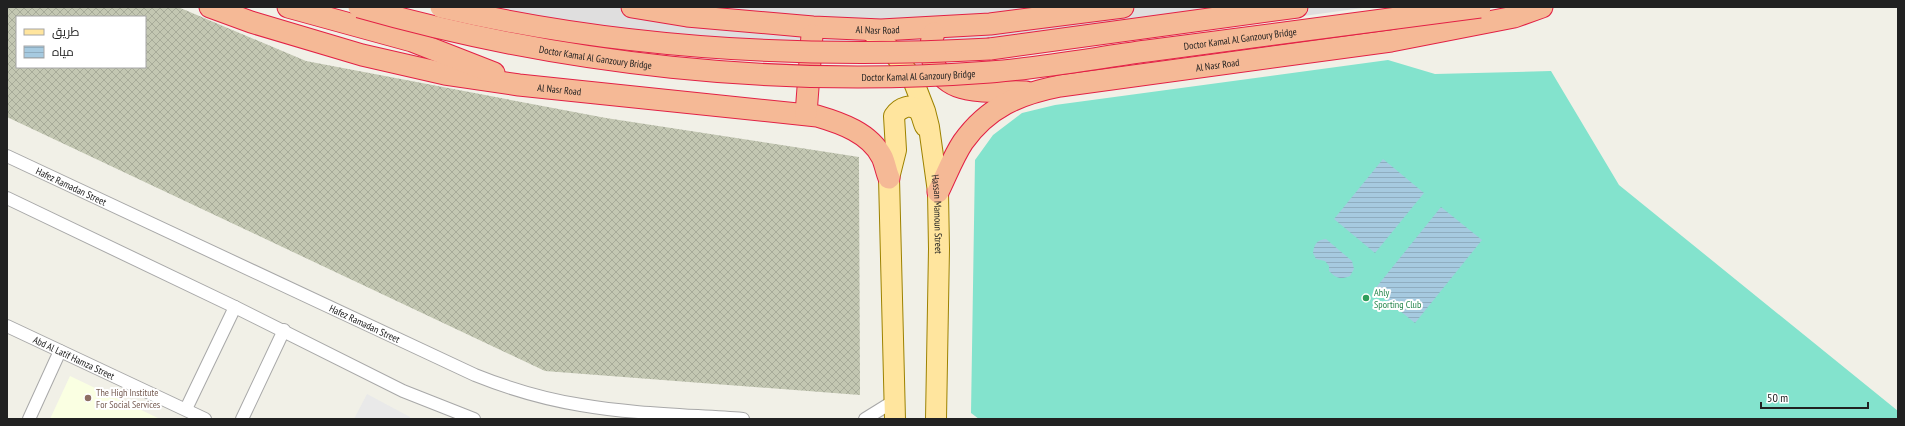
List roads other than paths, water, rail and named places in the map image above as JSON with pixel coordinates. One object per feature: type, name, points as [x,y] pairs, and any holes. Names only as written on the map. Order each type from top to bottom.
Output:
[{"type":"highway","name":"Al Nasr Road","points":[[210,7],[258,24],[362,55],[446,74],[519,84],[806,114],[828,119],[850,128],[868,140],[882,157],[889,178]]},
{"type":"highway","points":[[288,7],[412,41],[519,84]]},
{"type":"highway","name":"Doctor Kamal Al Ganzoury Bridge","points":[[360,7],[456,32],[518,45],[583,56],[714,70],[875,76],[992,72],[1480,7]]},
{"type":"highway","name":"Doctor Kamal Al Ganzoury Bridge","points":[[441,7],[522,23],[644,41],[759,51],[875,53],[990,49],[1296,7]]},
{"type":"highway","name":"Al Nasr Road","points":[[632,7],[687,16],[813,27],[869,30],[990,24],[1123,7]]},
{"type":"highway","name":"Al Nasr Road","points":[[938,192],[963,143],[982,121],[1005,104],[1031,92],[1060,86],[1391,41],[1514,17],[1542,7]]},
{"type":"highway","points":[[806,114],[813,27]]},
{"type":"highway","points":[[936,27],[932,42],[931,58],[934,68],[949,82],[974,91],[1031,92]]},
{"type":"main road","name":"Hassan Mamoun Street","points":[[869,30],[894,52],[912,80],[925,111],[932,144],[938,192],[939,249],[936,419]]},
{"type":"main road","points":[[894,410],[889,178],[896,150],[894,116],[901,108],[910,107],[918,111],[932,144]]},
{"type":"street","name":"Hafez Ramadan Street","points":[[7,156],[475,375],[501,385],[528,394],[583,405],[743,419]]},
{"type":"street","points":[[7,198],[284,330],[403,391],[470,418]]},
{"type":"street","points":[[186,410],[236,307]]},
{"type":"street","name":"Abd Al Latif Hamza Street","points":[[7,326],[206,419]]},
{"type":"street","points":[[242,419],[284,330]]},
{"type":"street","points":[[29,419],[60,351]]},
{"type":"street","points":[[865,419],[894,410]]},
{"type":"water","points":[[1383,159],[1424,193],[1375,253],[1334,219]]},
{"type":"water","points":[[1441,207],[1482,240],[1415,323],[1374,290]]},
{"type":"water","points":[[1326,239],[1352,261],[1354,269],[1350,276],[1343,278],[1336,277],[1329,271],[1329,266],[1325,261],[1316,259],[1313,253],[1315,245],[1318,241]]},
{"type":"place","name":"Ahly Sporting Club","points":[[1366,298]]},
{"type":"place","name":"The High Institute For Social Services","points":[[88,398]]}]
